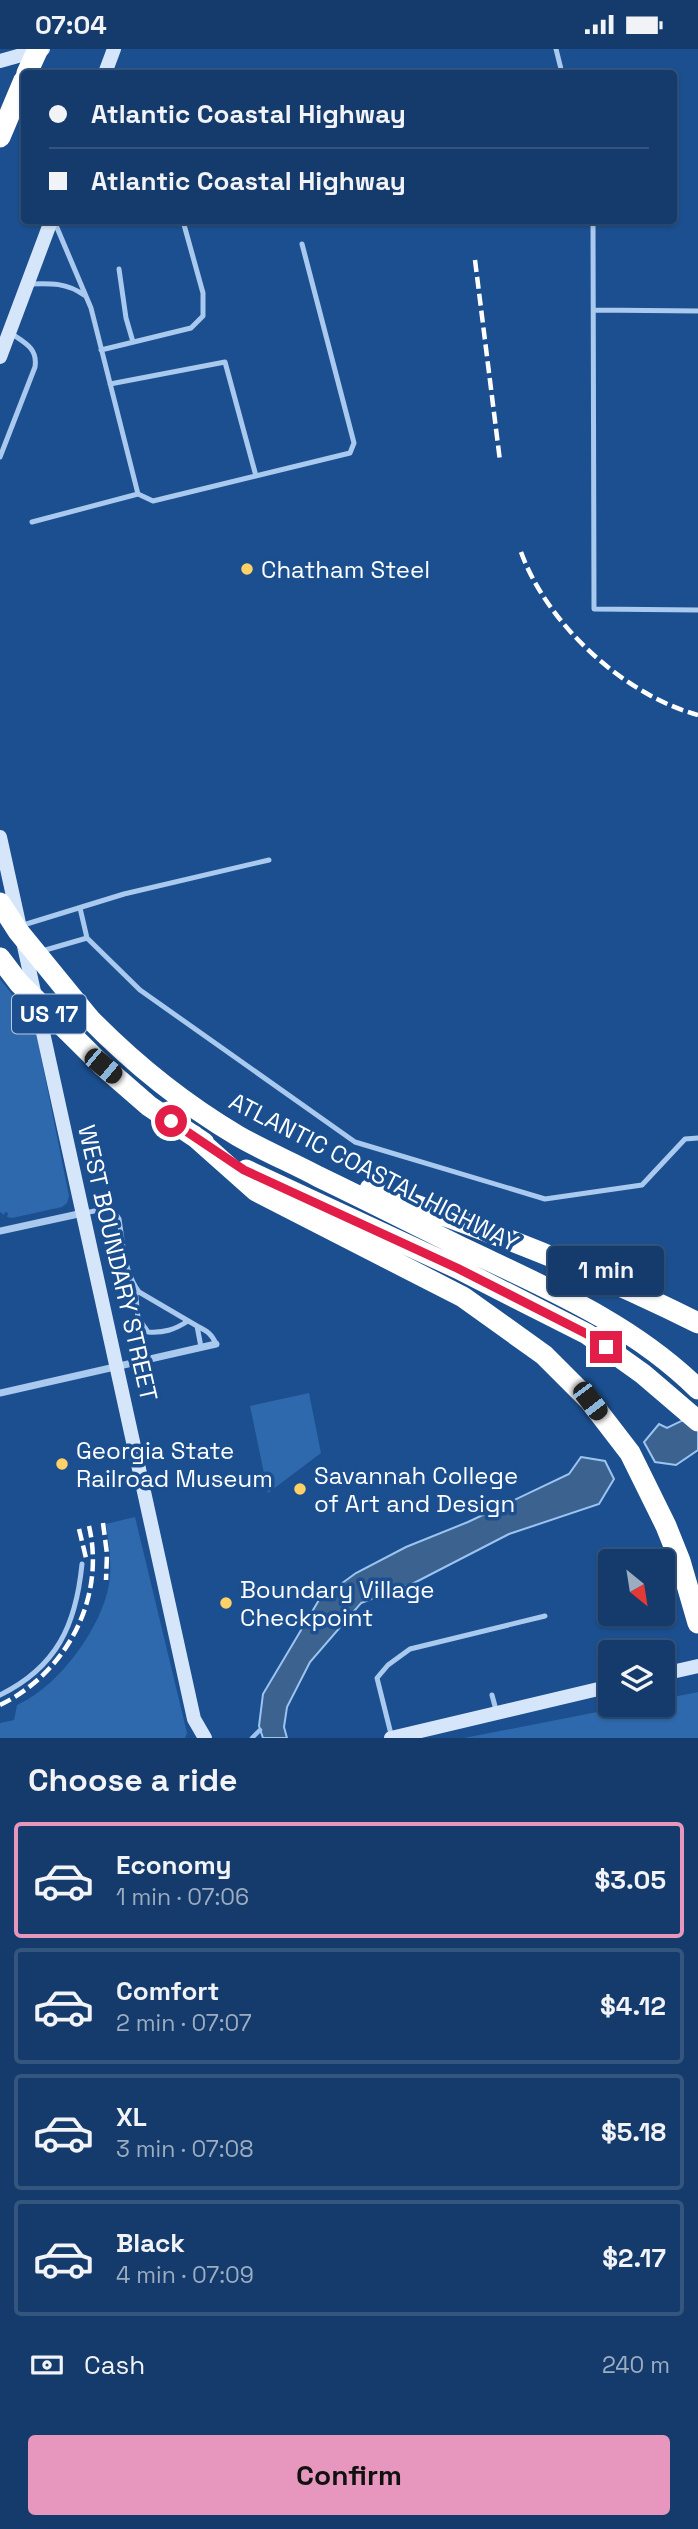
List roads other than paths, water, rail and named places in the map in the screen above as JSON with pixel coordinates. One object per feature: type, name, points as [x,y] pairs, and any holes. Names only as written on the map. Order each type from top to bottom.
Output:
[{"type":"highway","points":[[28,70],[38,49]]},
{"type":"highway","points":[[4,131],[21,88]]},
{"type":"highway","name":"ATLANTIC COASTAL HIGHWAY","points":[[12,914],[18,931],[89,1018],[116,1045],[197,1110],[240,1137],[467,1250],[575,1300],[679,1370],[698,1389]]},
{"type":"highway","name":"ATLANTIC COASTAL HIGHWAY","points":[[0,958],[19,983],[103,1066],[149,1105],[244,1170],[444,1262],[587,1334],[643,1374],[698,1421]]},
{"type":"highway","points":[[193,1135],[256,1191],[463,1297],[544,1355],[590,1401],[630,1453],[666,1526],[680,1561],[698,1623]]},
{"type":"highway","points":[[289,1161],[454,1218],[551,1256],[698,1323]]},
{"type":"main road","points":[[0,61],[44,49]]},
{"type":"main road","points":[[106,70],[114,49]]},
{"type":"main road","points":[[0,357],[51,224]]},
{"type":"main road","name":"WEST BOUNDARY STREET","points":[[0,837],[12,914],[27,955],[194,1719],[205,1738]]},
{"type":"main road","points":[[675,1671],[698,1666]]},
{"type":"main road","points":[[391,1738],[598,1689]]},
{"type":"street","points":[[0,918],[12,914]]},
{"type":"street","points":[[0,1231],[83,1213]]},
{"type":"street","points":[[0,1393],[216,1344]]},
{"type":"lane","points":[[556,49],[561,70]]},
{"type":"lane","points":[[53,224],[86,297],[138,493]]},
{"type":"lane","points":[[101,349],[191,328],[203,316],[203,293],[184,224]]},
{"type":"lane","points":[[593,224],[594,609],[698,610]]},
{"type":"lane","points":[[32,522],[138,493],[153,501],[349,453],[354,443],[302,244]]},
{"type":"lane","points":[[119,269],[126,318],[133,342]]},
{"type":"lane","points":[[27,285],[63,285],[74,288],[86,297]]},
{"type":"lane","points":[[595,310],[698,311]]},
{"type":"lane","points":[[0,457],[36,359],[31,347],[9,332]]},
{"type":"lane","points":[[110,384],[225,362],[256,476]]},
{"type":"lane","points":[[12,914],[80,908],[124,894],[269,860]]},
{"type":"lane","points":[[80,908],[87,938],[140,990],[355,1142],[545,1199],[642,1185],[685,1139],[698,1138]]},
{"type":"lane","points":[[27,955],[87,938]]},
{"type":"lane","points":[[83,1213],[106,1209],[115,1213],[119,1219],[127,1268],[139,1292],[207,1331],[216,1344]]},
{"type":"lane","points":[[135,1286],[138,1318],[148,1332],[163,1333],[188,1321]]},
{"type":"lane","points":[[197,1327],[201,1347]]},
{"type":"lane","points":[[0,1695],[32,1676],[61,1644],[79,1596],[82,1564]]},
{"type":"lane","points":[[391,1738],[377,1678],[388,1665],[410,1649],[545,1616]]},
{"type":"lane","points":[[492,1695],[496,1713]]},
{"type":"waterway","points":[[252,1738],[260,1730]]},
{"type":"railway","points":[[475,260],[500,461]]},
{"type":"railway","points":[[521,552],[549,605],[591,653],[616,674],[643,691],[698,715]]},
{"type":"railway","points":[[103,1523],[107,1554],[106,1580]]},
{"type":"railway","points":[[0,1705],[44,1674],[62,1654],[76,1631],[92,1580],[93,1553],[89,1526]]},
{"type":"railway","points":[[79,1529],[87,1562]]},
{"type":"place","name":"Chatham Steel","points":[[247,569]]},
{"type":"place","name":"Georgia State Railroad Museum","points":[[62,1464]]},
{"type":"place","name":"Savannah College of Art and Design","points":[[300,1489]]},
{"type":"place","name":"Boundary Village Checkpoint","points":[[226,1603]]}]
